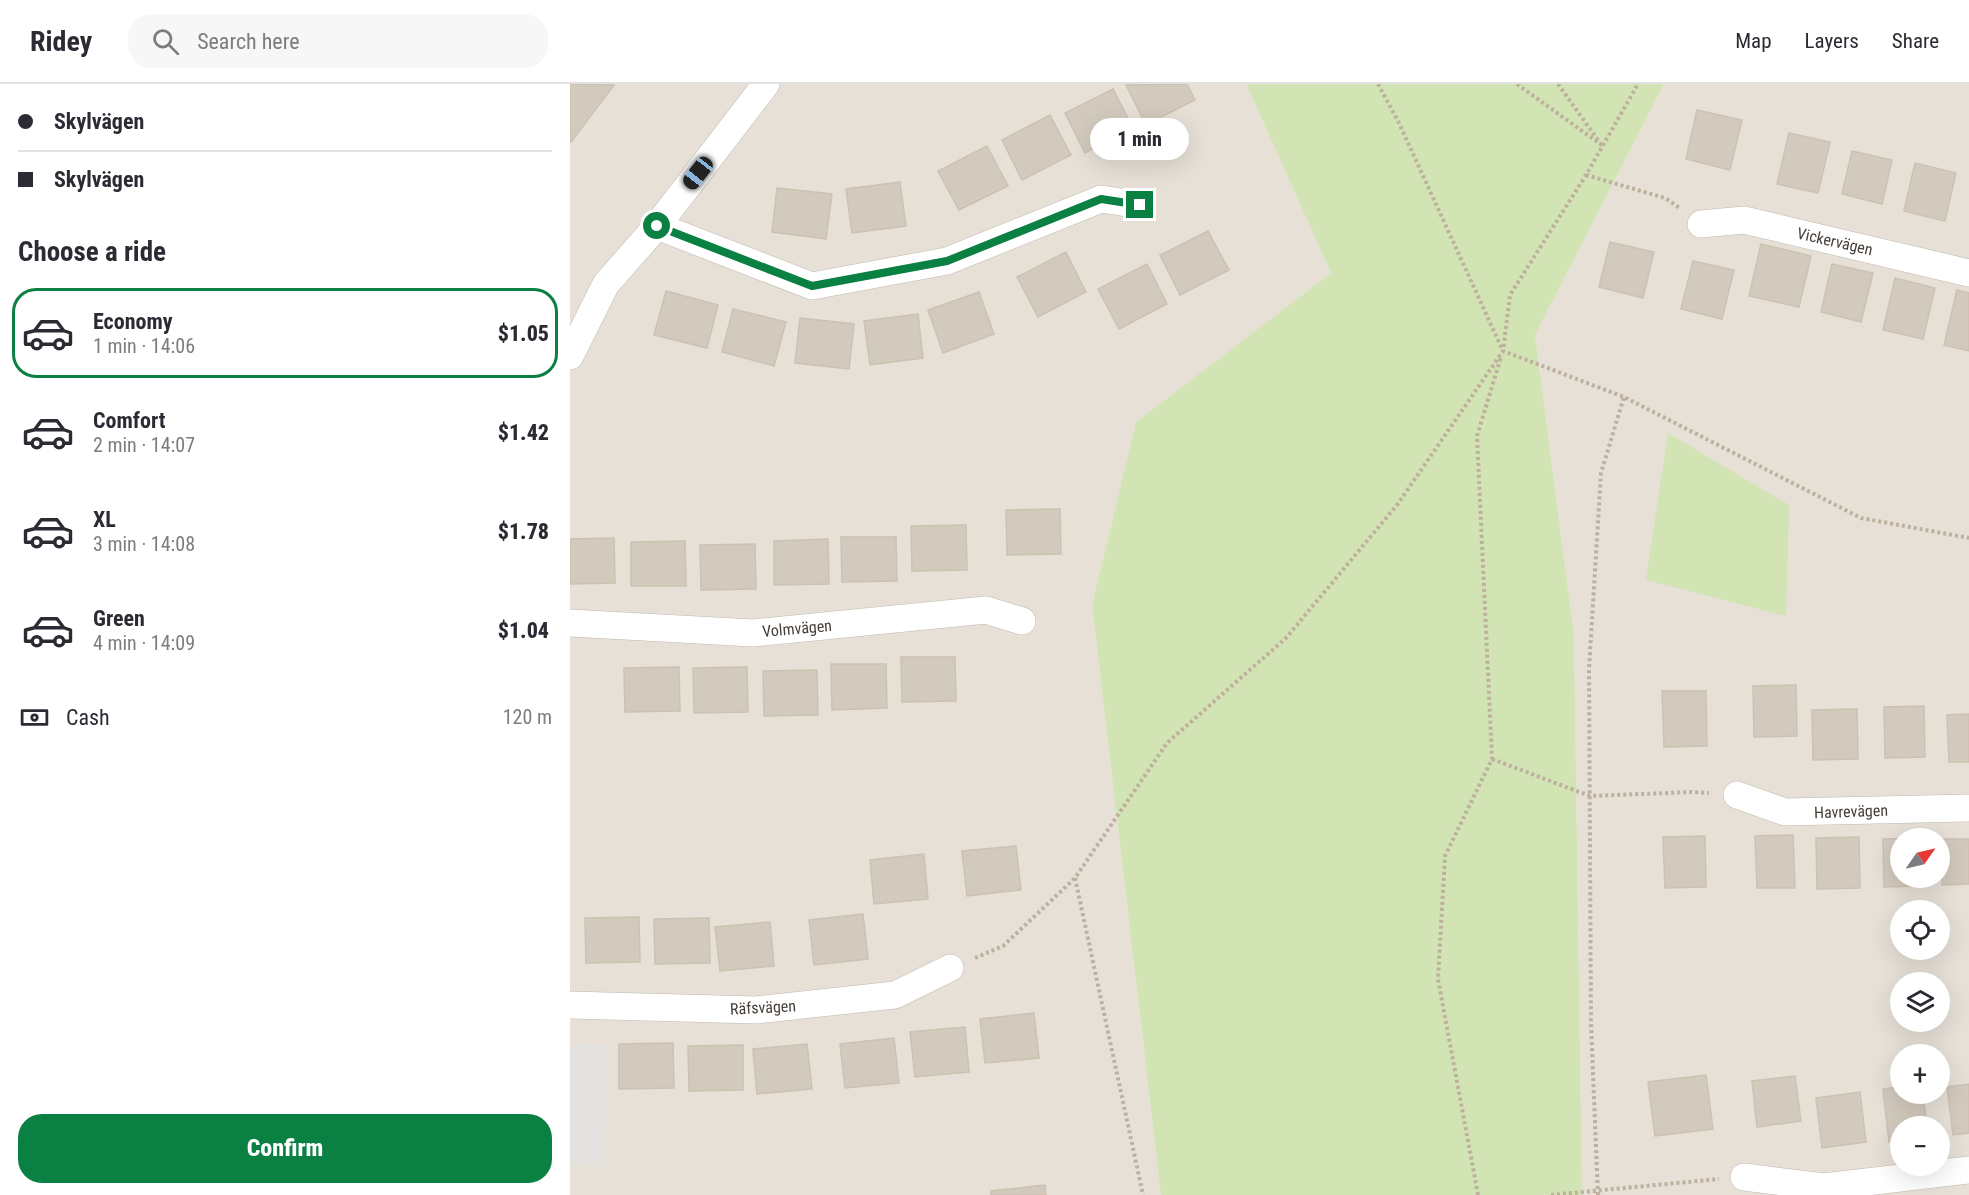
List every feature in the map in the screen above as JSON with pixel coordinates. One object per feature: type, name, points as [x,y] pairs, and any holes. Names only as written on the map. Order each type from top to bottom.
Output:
[{"type":"street","points":[[570,356],[606,284],[657,226],[766,84]]},
{"type":"street","points":[[657,226],[812,286],[947,261],[1101,199],[1140,205]]},
{"type":"street","name":"Vickervägen","points":[[1701,224],[1744,220],[1969,273]]},
{"type":"street","name":"Volmvägen","points":[[570,623],[753,633],[986,610],[1022,621]]},
{"type":"street","name":"Havrevägen","points":[[1737,795],[1785,812],[1969,808]]},
{"type":"street","name":"Räfsvägen","points":[[570,1005],[756,1010],[895,995],[950,968]]},
{"type":"street","points":[[1744,1177],[1824,1187],[1969,1170]]},
{"type":"path","points":[[1378,84],[1398,121],[1503,351],[1624,397],[1861,518],[1969,538]]},
{"type":"path","points":[[1517,84],[1603,146]]},
{"type":"path","points":[[1558,84],[1603,146]]},
{"type":"path","points":[[1478,1195],[1438,979],[1445,856],[1492,759],[1477,436],[1503,351],[1510,295],[1586,175],[1638,84]]},
{"type":"path","points":[[1586,175],[1665,198],[1701,224]]},
{"type":"path","points":[[950,968],[1003,946],[1075,878],[1167,743],[1286,638],[1397,505],[1503,351]]},
{"type":"path","points":[[1598,1192],[1591,1024],[1589,669],[1601,473],[1624,397]]},
{"type":"path","points":[[1492,759],[1590,796],[1692,792],[1737,795]]},
{"type":"path","points":[[1075,878],[1143,1195]]},
{"type":"path","points":[[1551,1195],[1744,1177]]},
{"type":"shaded area","points":[[570,84],[1246,84],[1331,273],[1136,422],[1092,605],[1161,1195],[570,1195]]},
{"type":"shaded area","points":[[1664,84],[1969,84],[1969,1195],[1582,1195],[1574,636],[1535,335]]},
{"type":"shaded area","points":[[570,1045],[605,1045],[604,1166],[570,1166]]},
{"type":"green space","points":[[1246,84],[1664,84],[1535,335],[1574,636],[1582,1195],[1161,1195],[1092,605],[1136,422],[1331,273]]},
{"type":"green space","points":[[1668,433],[1789,505],[1786,616],[1646,580]]},
{"type":"building","points":[[570,84],[614,85],[571,142],[570,142]]},
{"type":"building","points":[[1187,84],[1195,100],[1146,125],[1126,85]]},
{"type":"building","points":[[1113,89],[1133,128],[1085,153],[1065,113]]},
{"type":"building","points":[[1697,110],[1742,120],[1730,170],[1686,159]]},
{"type":"building","points":[[1050,115],[1071,155],[1022,180],[1002,140]]},
{"type":"building","points":[[1789,133],[1830,142],[1818,193],[1777,184]]},
{"type":"building","points":[[987,146],[1008,186],[959,210],[938,171]]},
{"type":"building","points":[[1852,151],[1892,160],[1882,204],[1842,194]]},
{"type":"building","points":[[1915,163],[1956,173],[1945,221],[1904,211]]},
{"type":"building","points":[[900,182],[906,226],[852,233],[846,189]]},
{"type":"building","points":[[777,188],[832,194],[826,239],[772,232]]},
{"type":"building","points":[[1208,231],[1229,270],[1180,295],[1160,255]]},
{"type":"building","points":[[1610,242],[1654,252],[1643,298],[1599,287]]},
{"type":"building","points":[[1761,244],[1811,256],[1799,307],[1749,296]]},
{"type":"building","points":[[1066,252],[1086,292],[1038,317],[1017,277]]},
{"type":"building","points":[[1693,261],[1734,270],[1722,319],[1681,309]]},
{"type":"building","points":[[1147,264],[1167,304],[1119,329],[1098,289]]},
{"type":"building","points":[[1832,264],[1873,273],[1861,322],[1821,312]]},
{"type":"building","points":[[1895,278],[1935,288],[1923,339],[1883,330]]},
{"type":"building","points":[[1957,290],[1969,293],[1969,351],[1944,345]]},
{"type":"building","points":[[666,291],[718,305],[707,348],[654,335]]},
{"type":"building","points":[[979,292],[994,334],[943,353],[928,310]]},
{"type":"building","points":[[733,309],[786,322],[774,366],[722,352]]},
{"type":"building","points":[[918,314],[923,358],[870,365],[864,321]]},
{"type":"building","points":[[800,318],[854,324],[849,369],[795,363]]},
{"type":"building","points":[[1060,509],[1061,554],[1007,555],[1006,510]]},
{"type":"building","points":[[966,525],[967,570],[912,571],[911,526]]},
{"type":"building","points":[[841,537],[896,537],[897,581],[842,582]]},
{"type":"building","points":[[614,538],[615,583],[570,584],[570,539]]},
{"type":"building","points":[[828,539],[829,584],[774,585],[774,541]]},
{"type":"building","points":[[685,541],[686,586],[631,586],[631,542]]},
{"type":"building","points":[[755,544],[756,589],[701,590],[700,545]]},
{"type":"building","points":[[901,657],[955,657],[956,701],[902,702]]},
{"type":"building","points":[[831,664],[886,664],[887,708],[832,710]]},
{"type":"building","points":[[679,667],[680,711],[625,712],[624,668]]},
{"type":"building","points":[[747,667],[748,712],[694,713],[693,668]]},
{"type":"building","points":[[817,670],[818,715],[764,716],[763,671]]},
{"type":"building","points":[[1796,685],[1797,736],[1754,737],[1753,686]]},
{"type":"building","points":[[1662,691],[1706,691],[1707,746],[1664,747]]},
{"type":"building","points":[[1924,706],[1925,757],[1885,758],[1884,707]]},
{"type":"building","points":[[1857,709],[1858,759],[1813,760],[1812,710]]},
{"type":"building","points":[[1969,714],[1969,762],[1949,762],[1947,715]]},
{"type":"building","points":[[1793,835],[1795,888],[1757,888],[1755,836]]},
{"type":"building","points":[[1705,836],[1706,887],[1665,888],[1663,837]]},
{"type":"building","points":[[1859,837],[1860,888],[1817,889],[1816,838]]},
{"type":"building","points":[[1883,839],[1890,839],[1890,887],[1884,887]]},
{"type":"building","points":[[1950,839],[1969,839],[1969,884],[1950,885]]},
{"type":"building","points":[[1016,846],[1021,890],[967,896],[962,851]]},
{"type":"building","points":[[924,854],[928,899],[874,904],[870,860]]},
{"type":"building","points":[[863,914],[868,959],[814,965],[809,920]]},
{"type":"building","points":[[639,917],[640,962],[586,963],[585,918]]},
{"type":"building","points":[[709,918],[710,963],[655,964],[654,919]]},
{"type":"building","points":[[770,922],[774,966],[720,971],[715,927]]},
{"type":"building","points":[[1034,1013],[1039,1058],[985,1063],[980,1019]]},
{"type":"building","points":[[965,1027],[969,1072],[915,1077],[910,1032]]},
{"type":"building","points":[[894,1038],[899,1083],[845,1088],[840,1044]]},
{"type":"building","points":[[673,1043],[674,1088],[619,1089],[619,1044]]},
{"type":"building","points":[[807,1044],[812,1089],[757,1094],[753,1049]]},
{"type":"building","points":[[743,1045],[743,1090],[689,1091],[688,1046]]},
{"type":"building","points":[[1706,1075],[1713,1129],[1655,1136],[1648,1082]]},
{"type":"building","points":[[1795,1076],[1801,1121],[1757,1127],[1752,1081]]},
{"type":"building","points":[[1969,1084],[1969,1133],[1953,1135],[1949,1104],[1950,1087]]},
{"type":"building","points":[[1890,1088],[1890,1104],[1924,1104],[1926,1116],[1890,1116],[1890,1142],[1889,1142],[1883,1089]]},
{"type":"building","points":[[1860,1092],[1866,1142],[1822,1148],[1816,1098]]},
{"type":"building","points":[[1045,1185],[1046,1195],[991,1195],[991,1191]]},
{"type":"route","points":[[657,226],[812,286],[947,261],[1101,199],[1140,205]]}]
